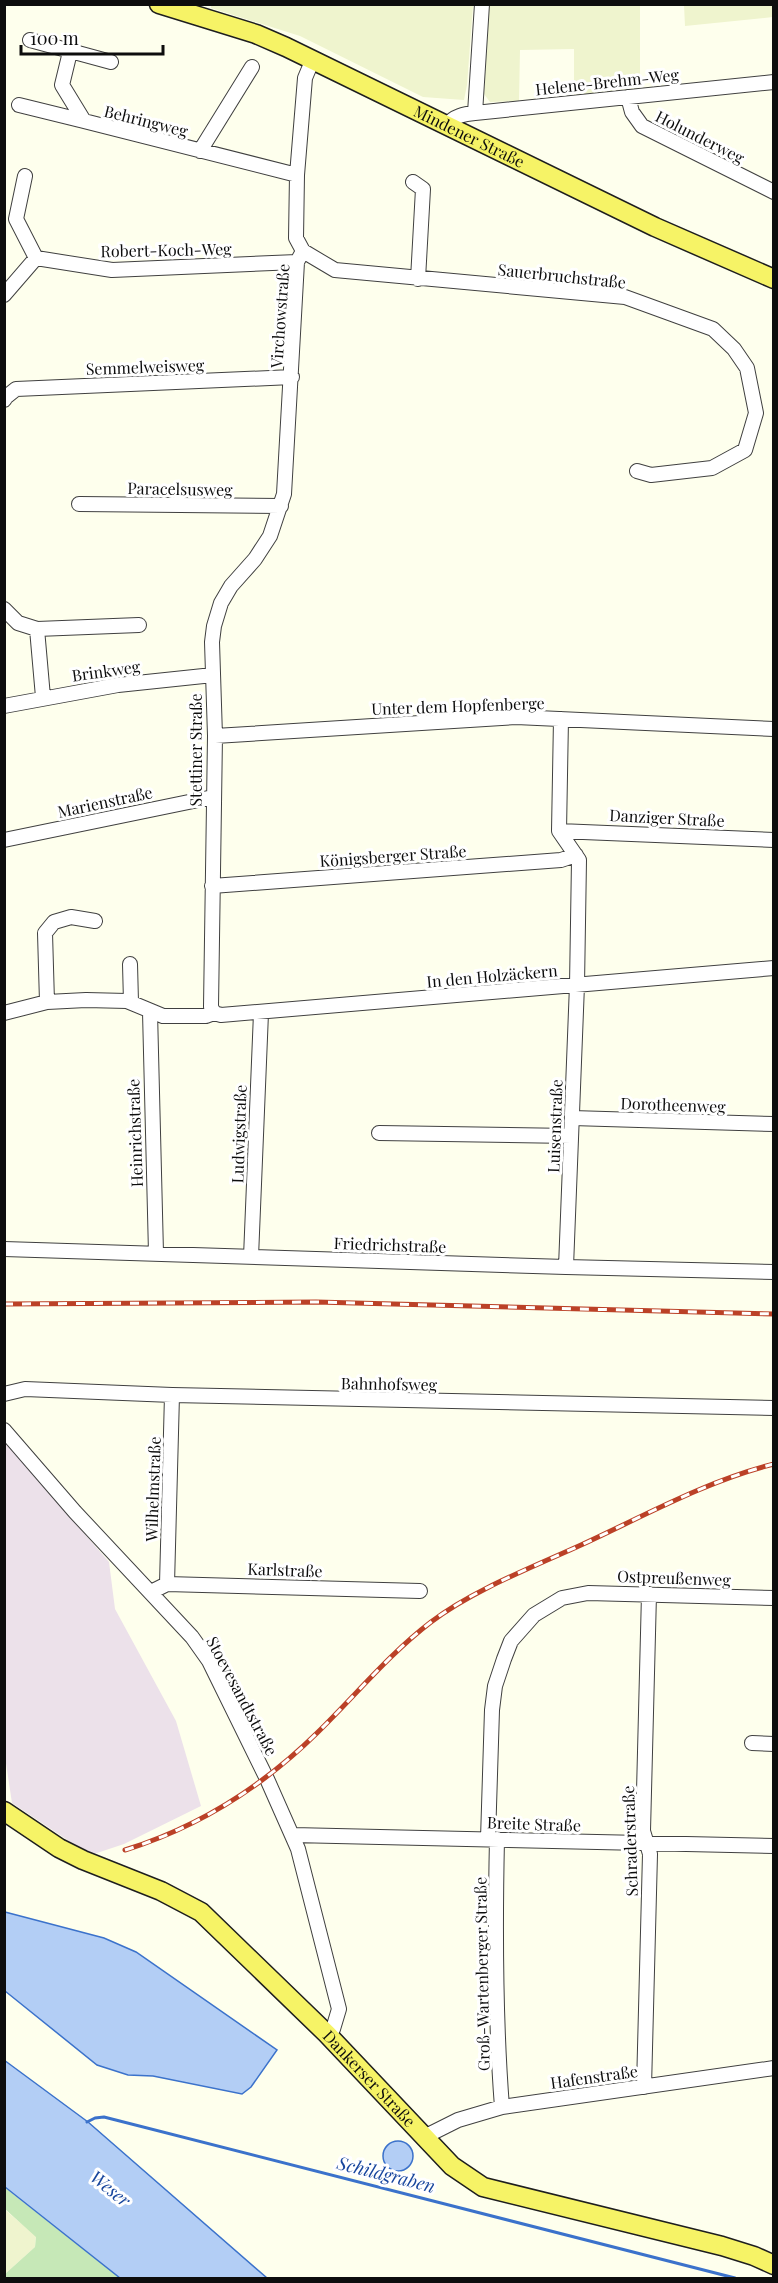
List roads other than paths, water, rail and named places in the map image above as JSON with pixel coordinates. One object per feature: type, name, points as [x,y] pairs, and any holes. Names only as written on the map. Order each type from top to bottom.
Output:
[{"type":"main road","name":"Mindener Straße","points":[[159,4],[256,34],[313,59],[655,226],[774,279]]},
{"type":"main road","name":"Dankerser Straße","points":[[4,1811],[59,1848],[161,1891],[201,1912],[327,2034],[452,2166],[483,2187],[712,2243],[774,2265]]},
{"type":"street","points":[[475,112],[482,4]]},
{"type":"street","points":[[30,40],[111,62]]},
{"type":"street","name":"Behringweg","points":[[70,52],[62,85],[84,122]]},
{"type":"street","name":"Virchowstraße","points":[[281,506],[286,478],[300,257],[296,237],[297,175],[305,78],[313,59]]},
{"type":"street","name":"Behringweg","points":[[200,152],[252,67]]},
{"type":"street","name":"Helene-Brehm-Weg","points":[[447,125],[451,120],[463,114],[475,112],[774,82]]},
{"type":"street","name":"Holunderweg","points":[[628,97],[632,112],[642,126],[774,192]]},
{"type":"street","name":"Behringweg","points":[[20,105],[297,175]]},
{"type":"street","points":[[4,295],[36,258],[16,219],[25,176]]},
{"type":"street","points":[[413,182],[423,189],[418,279]]},
{"type":"street","name":"Robert-Koch-Weg","points":[[36,258],[112,270],[300,257]]},
{"type":"street","name":"Sauerbruchstraße","points":[[300,257],[335,270],[625,297],[712,329],[734,349],[747,368],[756,413],[745,450],[712,468],[651,475],[637,471]]},
{"type":"street","name":"Semmelweisweg","points":[[4,400],[16,389],[292,377]]},
{"type":"street","name":"Paracelsusweg","points":[[79,504],[281,506]]},
{"type":"street","name":"Stettiner Straße","points":[[214,1013],[211,1008],[215,736],[212,642],[214,626],[221,603],[231,586],[255,559],[270,536],[281,506]]},
{"type":"street","points":[[4,609],[18,623],[37,629],[139,625]]},
{"type":"street","points":[[37,629],[43,697]]},
{"type":"street","name":"Brinkweg","points":[[4,706],[118,685],[213,675]]},
{"type":"street","name":"Unter dem Hopfenberge","points":[[215,736],[516,717],[774,729]]},
{"type":"street","points":[[561,719],[559,831],[576,855]]},
{"type":"street","name":"Marienstraße","points":[[4,840],[213,797]]},
{"type":"street","name":"Danziger Straße","points":[[559,831],[774,840]]},
{"type":"street","name":"Königsberger Straße","points":[[212,886],[561,860],[576,855]]},
{"type":"street","name":"Luisenstraße","points":[[566,1268],[578,985],[579,860],[576,855]]},
{"type":"street","points":[[47,1002],[45,933],[54,922],[71,917],[95,921]]},
{"type":"street","points":[[130,964],[131,1002]]},
{"type":"street","name":"In den Holzäckern","points":[[150,1012],[163,1016],[206,1016],[214,1013],[221,1015],[774,968]]},
{"type":"street","points":[[4,1013],[47,1002],[131,1002],[150,1012]]},
{"type":"street","name":"Heinrichstraße","points":[[150,1012],[156,1253]]},
{"type":"street","name":"Ludwigstraße","points":[[251,1257],[261,1012]]},
{"type":"street","name":"Dorotheenweg","points":[[572,1118],[774,1124]]},
{"type":"street","points":[[379,1133],[571,1136]]},
{"type":"street","name":"Friedrichstraße","points":[[4,1249],[566,1268],[774,1272]]},
{"type":"street","name":"Bahnhofsweg","points":[[4,1395],[25,1389],[172,1395],[774,1408]]},
{"type":"street","name":"Wilhelmstraße","points":[[167,1584],[172,1395]]},
{"type":"street","name":"Stoevesandtstraße","points":[[4,1430],[75,1512],[192,1637],[209,1661],[293,1834],[339,2009],[333,2029],[327,2034]]},
{"type":"street","name":"Karlstraße","points":[[151,1592],[167,1584],[420,1591]]},
{"type":"street","name":"Ostpreußenweg","points":[[574,1594],[774,1598]]},
{"type":"street","name":"Groß-Wartenberger Straße","points":[[502,2107],[497,2034],[492,1839],[492,1710],[495,1686],[511,1641],[534,1615],[549,1605],[574,1594]]},
{"type":"street","name":"Schraderstraße","points":[[644,2086],[650,1854],[643,1831],[649,1594]]},
{"type":"street","points":[[752,1743],[774,1744]]},
{"type":"street","name":"Breite Straße","points":[[293,1834],[774,1846]]},
{"type":"street","name":"Hafenstraße","points":[[424,2138],[458,2120],[502,2107],[774,2068]]},
{"type":"water","points":[[5,1912],[104,1938],[136,1952],[277,2050],[251,2087],[242,2094],[153,2076],[128,2075],[97,2065],[5,1991]]},
{"type":"water","name":"Weser","points":[[4,2060],[88,2122],[267,2278],[120,2278],[5,2187]]},
{"type":"water","points":[[398,2141],[409,2145],[413,2156],[409,2167],[398,2171],[387,2167],[383,2156],[387,2145]]},
{"type":"waterway","name":"Schildgraben","points":[[87,2122],[104,2117],[735,2278]]},
{"type":"railway","points":[[4,1304],[316,1302],[774,1314]]},
{"type":"railway","points":[[125,1850],[178,1830],[252,1788],[296,1753],[386,1661],[448,1610],[504,1580],[700,1489],[774,1464]]}]
